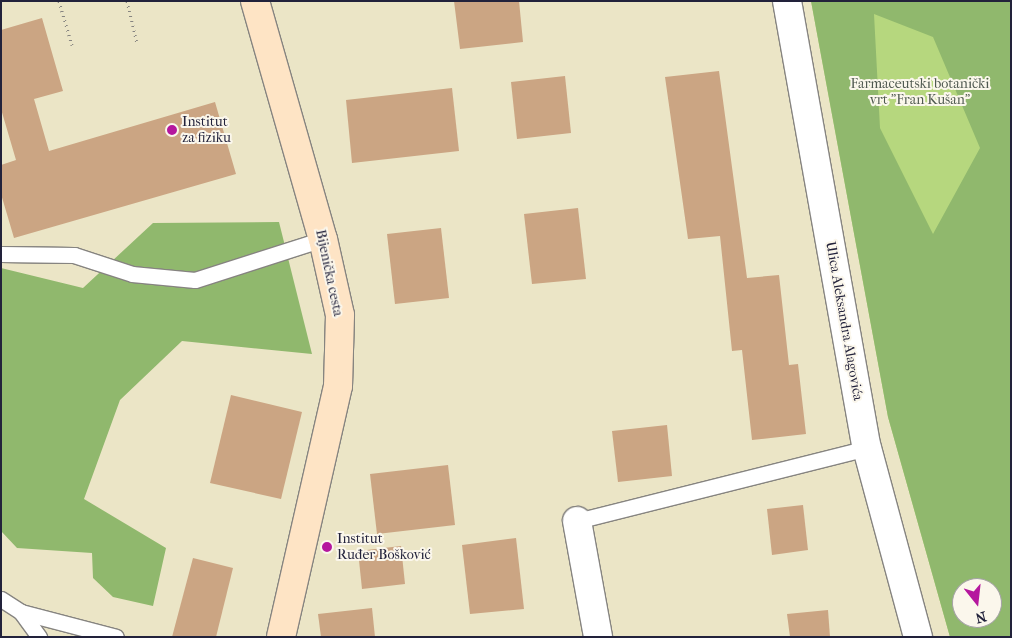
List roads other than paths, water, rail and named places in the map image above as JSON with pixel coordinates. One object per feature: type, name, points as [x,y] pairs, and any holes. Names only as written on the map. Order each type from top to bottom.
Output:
[{"type":"main road","name":"Bijenička cesta","points":[[255,1],[323,239],[340,315],[338,386],[281,637]]},
{"type":"street","name":"Ulica Aleksandra Alagovića","points":[[787,1],[867,448],[918,637]]},
{"type":"street","points":[[577,521],[598,637]]},
{"type":"lane","points":[[1,254],[74,255],[132,274],[195,280],[323,239]]},
{"type":"lane","points":[[577,521],[867,448]]},
{"type":"lane","points":[[1,599],[21,612],[116,637]]},
{"type":"lane","points":[[21,612],[39,637]]},
{"type":"place","name":"Institut za fiziku","points":[[172,130]]},
{"type":"place","name":"Institut Ruđer Bošković","points":[[327,547]]},
{"type":"park label","name":"Farmaceutski botanički vrt \"Fran Kušan\"","points":[[920,92]]}]
